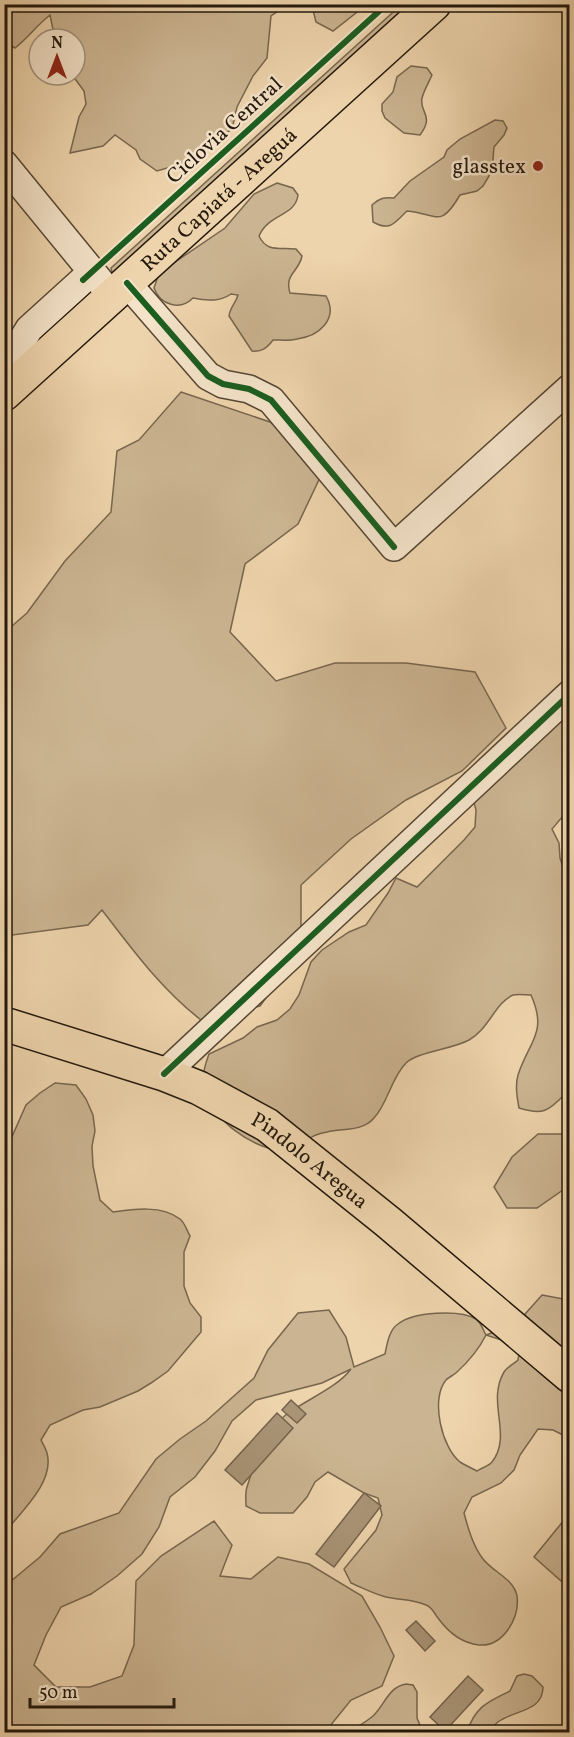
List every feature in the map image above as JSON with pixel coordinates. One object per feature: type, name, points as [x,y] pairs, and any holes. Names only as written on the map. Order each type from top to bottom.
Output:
[{"type":"main road","name":"Ruta Capiatá - Areguá","points":[[4,394],[434,4]]},
{"type":"main road","name":"Pindolo Aregua","points":[[4,1024],[164,1074],[199,1088],[267,1125],[567,1371]]},
{"type":"street","points":[[4,164],[120,289],[208,376],[223,384],[249,390],[271,400],[394,547],[570,388]]},
{"type":"street","points":[[4,370],[29,329],[83,280]]},
{"type":"street","points":[[164,1074],[570,694]]},
{"type":"shaded area","points":[[19,4],[287,4],[271,16],[267,58],[253,76],[237,107],[232,129],[181,164],[157,171],[140,159],[136,150],[115,135],[103,146],[70,153],[79,117],[86,104],[81,87],[87,87],[87,27],[52,27],[50,15],[37,27],[27,27],[27,37],[15,48],[5,42],[5,23]]},
{"type":"shaded area","points":[[309,5],[366,5],[333,31],[316,22]]},
{"type":"shaded area","points":[[401,5],[414,5],[114,274],[112,273],[111,268]]},
{"type":"shaded area","points":[[411,66],[427,68],[432,75],[422,98],[426,123],[420,135],[404,133],[385,118],[382,111],[382,104],[393,92],[397,77]]},
{"type":"shaded area","points":[[495,120],[503,121],[507,128],[494,147],[492,171],[483,186],[477,191],[460,195],[443,216],[407,211],[389,226],[373,222],[372,205],[382,198],[394,198],[410,181],[444,157],[447,150],[460,139]]},
{"type":"shaded area","points":[[277,183],[293,188],[298,195],[296,202],[287,212],[269,223],[259,236],[270,247],[296,249],[302,256],[290,277],[290,293],[326,296],[330,312],[325,325],[313,334],[294,340],[273,340],[264,349],[252,351],[229,316],[238,295],[231,294],[222,299],[212,300],[193,298],[177,305],[161,299],[154,288],[159,273],[225,228],[254,194]]},
{"type":"shaded area","points":[[181,392],[270,422],[326,465],[298,524],[245,564],[230,632],[276,681],[335,663],[406,663],[475,672],[506,728],[462,771],[406,800],[351,839],[301,885],[301,950],[260,1006],[201,1020],[160,982],[102,910],[88,925],[5,936],[5,632],[27,613],[65,561],[111,512],[117,451],[139,440]]},
{"type":"shaded area","points":[[569,698],[569,812],[552,829],[559,843],[560,858],[569,885],[570,1046],[567,1048],[564,1095],[544,1110],[533,1111],[519,1108],[517,1079],[535,1036],[538,1019],[531,995],[513,995],[502,1004],[482,1030],[469,1040],[418,1056],[406,1063],[379,1112],[364,1126],[318,1134],[300,1147],[290,1150],[279,1150],[256,1144],[235,1131],[220,1116],[206,1093],[203,1080],[209,1054],[243,1038],[257,1027],[277,1020],[290,1009],[299,995],[311,962],[322,950],[349,932],[366,925],[396,878],[417,887],[475,827],[476,810],[472,795]]},
{"type":"shaded area","points":[[55,1083],[76,1085],[93,1115],[95,1131],[92,1146],[93,1166],[100,1200],[113,1212],[156,1210],[173,1215],[185,1225],[190,1236],[184,1252],[184,1286],[190,1303],[201,1317],[201,1332],[168,1371],[151,1383],[100,1407],[83,1410],[50,1425],[41,1440],[47,1453],[46,1475],[35,1496],[5,1532],[4,1225],[11,1139],[26,1105]]},
{"type":"shaded area","points":[[538,1134],[569,1134],[569,1190],[563,1190],[537,1208],[507,1208],[494,1187],[512,1157]]},
{"type":"shaded area","points":[[542,1295],[569,1300],[569,1358],[549,1373],[569,1400],[569,1438],[553,1430],[538,1429],[520,1455],[514,1470],[501,1483],[472,1497],[464,1513],[479,1554],[487,1564],[508,1580],[517,1596],[513,1622],[502,1636],[488,1644],[479,1645],[467,1642],[451,1632],[428,1606],[382,1596],[351,1583],[344,1569],[376,1530],[382,1515],[378,1498],[364,1493],[328,1472],[315,1482],[307,1497],[293,1513],[260,1513],[246,1506],[246,1492],[250,1478],[262,1448],[280,1420],[330,1387],[351,1369],[322,1383],[256,1400],[232,1421],[215,1451],[195,1477],[170,1497],[159,1527],[142,1554],[117,1576],[91,1594],[61,1607],[34,1665],[56,1687],[90,1687],[122,1676],[134,1645],[136,1581],[161,1556],[214,1521],[232,1545],[220,1576],[251,1579],[278,1557],[309,1564],[362,1596],[394,1656],[382,1686],[351,1700],[330,1726],[322,1732],[5,1732],[5,1586],[40,1557],[60,1534],[119,1513],[156,1459],[206,1421],[254,1378],[268,1350],[298,1313],[329,1310],[346,1337],[354,1367],[385,1354],[392,1330],[398,1324],[414,1317],[436,1313],[468,1316],[478,1320],[486,1335],[517,1323]],"holes":[[[486,1335],[520,1346],[518,1360],[505,1370],[499,1384],[497,1395],[500,1430],[498,1452],[491,1463],[477,1471],[460,1462],[443,1435],[439,1411],[441,1388],[446,1380],[470,1359]]]},
{"type":"shaded area","points":[[291,1400],[306,1414],[297,1423],[282,1410]]},
{"type":"shaded area","points":[[277,1413],[293,1428],[242,1485],[225,1470]]},
{"type":"shaded area","points":[[364,1493],[381,1506],[334,1567],[316,1554]]},
{"type":"shaded area","points":[[569,1514],[569,1588],[534,1557]]},
{"type":"shaded area","points":[[416,1621],[435,1641],[425,1651],[406,1630]]},
{"type":"shaded area","points":[[524,1674],[532,1676],[543,1687],[538,1701],[533,1706],[498,1722],[488,1732],[467,1732],[478,1711],[488,1702],[510,1691],[517,1676]]},
{"type":"shaded area","points":[[468,1676],[483,1690],[445,1731],[430,1717]]},
{"type":"shaded area","points":[[406,1684],[413,1685],[417,1692],[417,1718],[423,1732],[349,1732],[373,1716],[395,1689]]},
{"type":"cycle path","name":"Ciclovia Central","points":[[83,280],[387,4]]},
{"type":"cycle path","points":[[127,283],[208,376],[223,384],[249,389],[271,400],[394,547]]},
{"type":"cycle path","points":[[164,1074],[570,694]]},
{"type":"place","name":"glasstex","points":[[538,166]]}]
